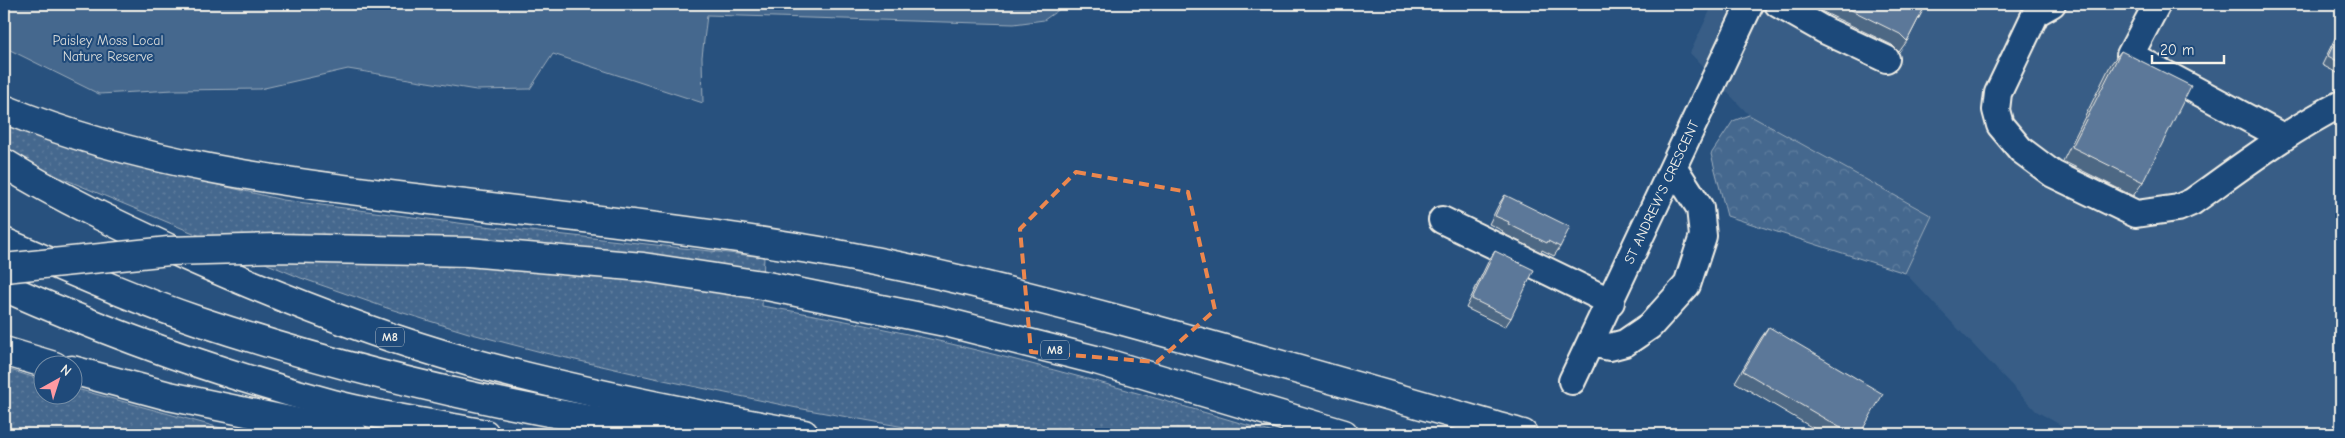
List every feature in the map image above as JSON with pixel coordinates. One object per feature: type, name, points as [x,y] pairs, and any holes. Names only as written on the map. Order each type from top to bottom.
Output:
[{"type":"highway","points":[[4,109],[97,142],[168,161],[239,174],[330,188],[701,232],[800,247],[918,269],[1028,296],[1273,362],[1522,434]]},
{"type":"highway","name":"M8","points":[[4,163],[119,226],[227,274],[393,338],[470,362],[655,407],[804,434]]},
{"type":"highway","points":[[4,242],[95,281],[195,320],[364,371],[495,402],[678,434]]},
{"type":"highway","name":"M8","points":[[4,268],[169,251],[276,248],[430,251],[507,255],[642,267],[762,285],[945,322],[1096,360],[1344,434]]},
{"type":"highway","points":[[4,287],[63,313],[243,377],[334,404],[485,434]]},
{"type":"highway","points":[[4,351],[32,359]]},
{"type":"highway","points":[[82,373],[169,396],[353,434]]},
{"type":"street","name":"ST ANDREW'S CRESCENT","points":[[1572,381],[1611,302],[1750,4]]},
{"type":"street","points":[[1778,4],[1824,30],[1886,59]]},
{"type":"street","points":[[2157,4],[2130,55],[2283,137]]},
{"type":"street","points":[[2043,7],[1998,93],[1996,110],[2000,125],[2020,150],[2053,174],[2136,214],[2178,208],[2192,202],[2283,137],[2341,104]]},
{"type":"street","points":[[1591,342],[1610,347],[1625,343],[1650,326],[1687,285],[1703,236],[1700,208],[1674,168]]},
{"type":"street","points":[[1442,220],[1611,302]]},
{"type":"highlighted area","points":[[1076,172],[1188,192],[1215,310],[1157,362],[1031,352],[1020,229]]},
{"type":"shaded area","points":[[1713,4],[2341,4],[2341,434],[2076,434],[2036,411],[1905,273],[1932,216],[1749,115],[1690,53]]},
{"type":"green space","name":"Paisley Moss Local Nature Reserve","points":[[4,4],[1067,4],[1044,20],[1014,24],[707,15],[702,57],[703,103],[553,54],[530,89],[476,90],[348,69],[260,89],[174,90],[99,94],[4,47]]},
{"type":"green space","points":[[1749,115],[1932,216],[1905,273],[1727,216],[1711,154],[1733,121]]},
{"type":"green space","points":[[4,125],[50,141],[133,165],[283,200],[466,224],[764,257],[762,306],[827,317],[957,345],[1085,378],[1277,434],[944,434],[797,408],[545,353],[472,334],[387,308],[301,278],[45,171],[4,149]]},
{"type":"green space","points":[[4,368],[32,377],[32,406],[82,406],[82,390],[243,434],[6,434],[4,433]]},
{"type":"building","points":[[1839,4],[1926,4],[1907,41],[1900,34]]},
{"type":"building","points":[[2341,29],[2341,63],[2328,56]]},
{"type":"building","points":[[2121,51],[2191,86],[2143,182],[2072,147]]},
{"type":"building","points":[[1505,195],[1570,227],[1560,247],[1548,241],[1547,243],[1495,216]]},
{"type":"building","points":[[1495,251],[1534,270],[1511,318],[1472,299]]},
{"type":"building","points":[[1769,327],[1883,394],[1860,434],[1851,434],[1743,371]]}]
